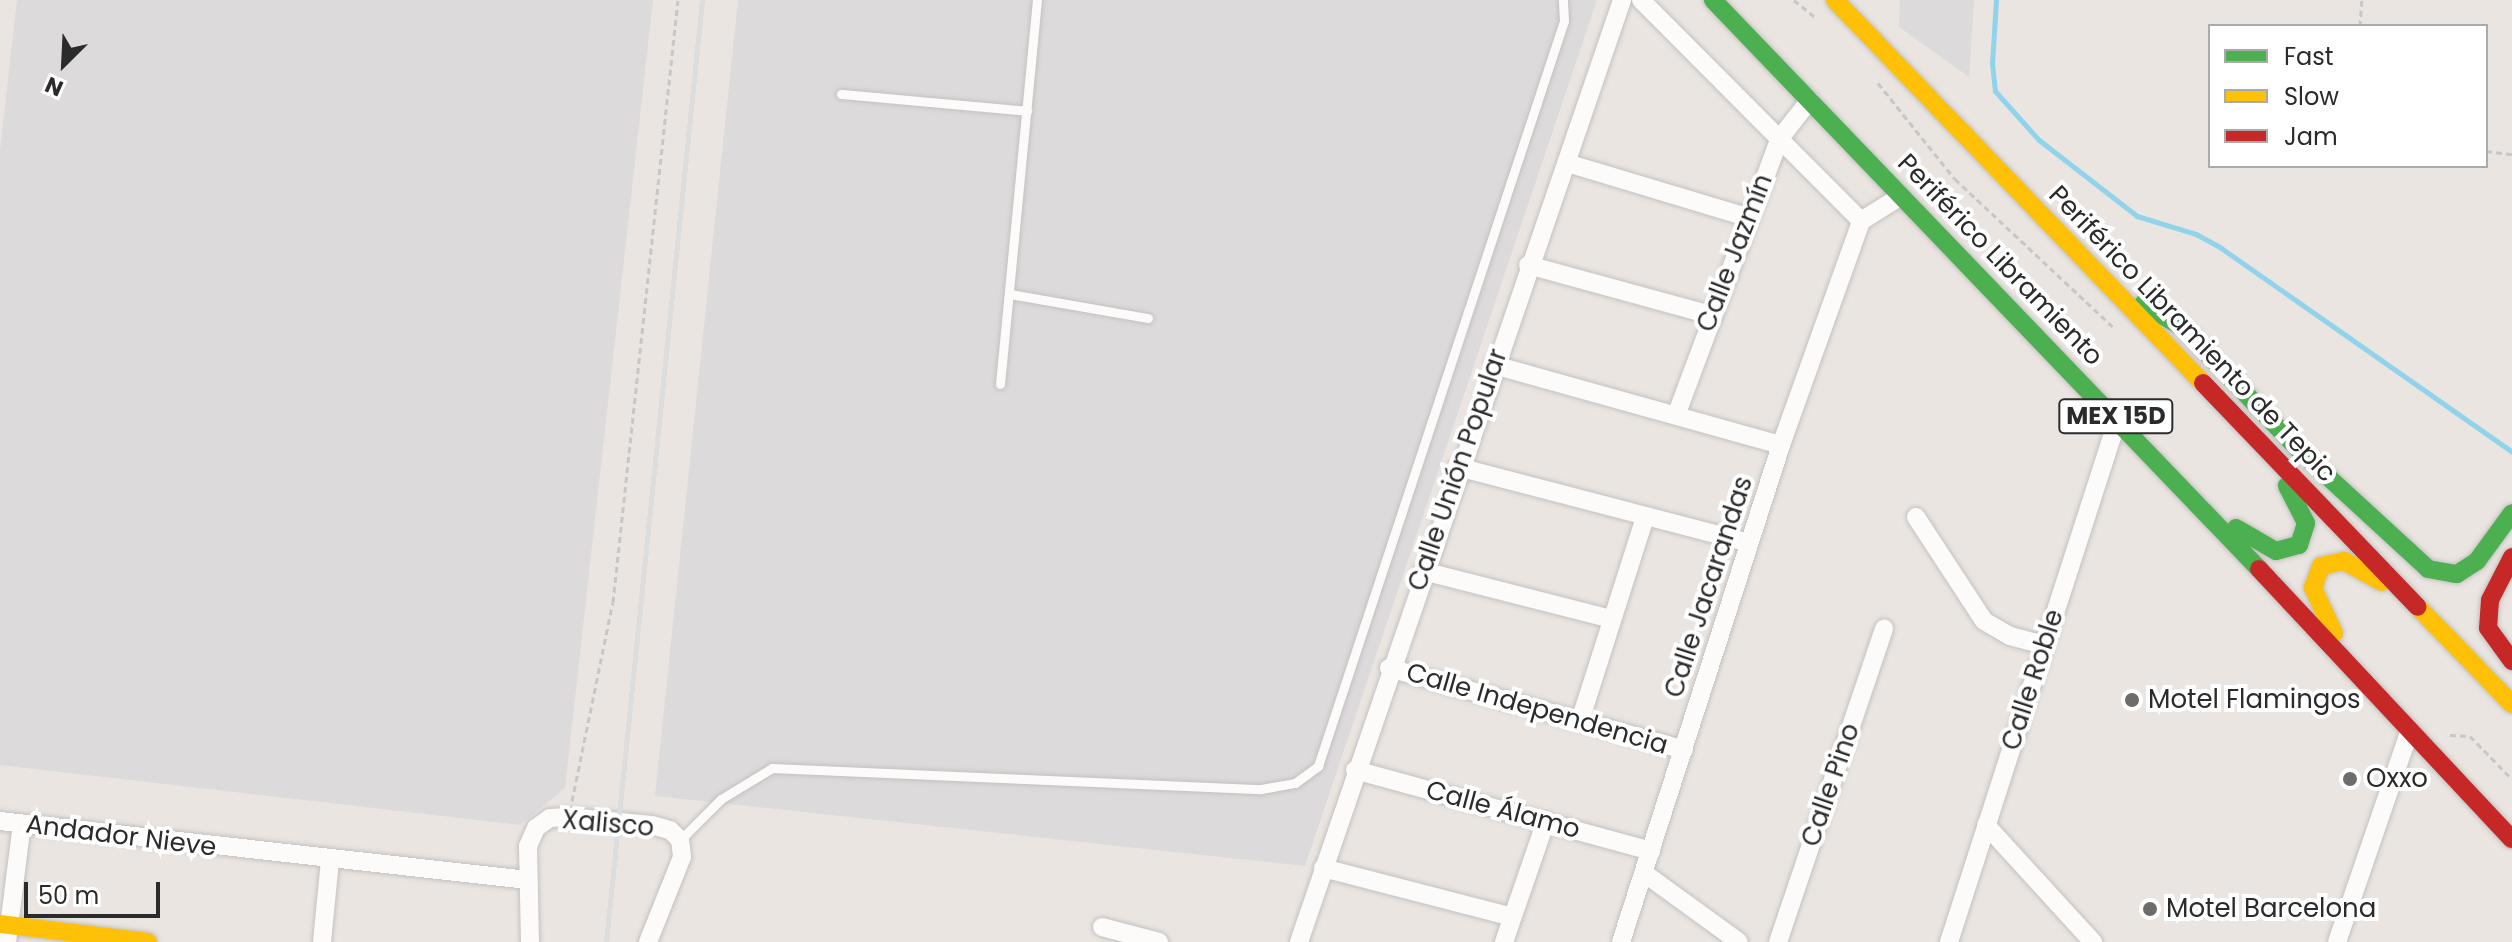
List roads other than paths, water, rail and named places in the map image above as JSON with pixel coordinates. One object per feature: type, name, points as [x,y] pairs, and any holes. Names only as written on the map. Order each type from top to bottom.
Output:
[{"type":"main road","name":"Periférico Libramiento","points":[[1713,0],[2118,418],[2353,668],[2409,733],[2512,839]]},
{"type":"main road","name":"Periférico Libramiento de Tepic","points":[[1835,0],[2512,704]]},
{"type":"main road","points":[[2118,293],[2182,327],[2302,453],[2428,569],[2457,574],[2487,548],[2512,513]]},
{"type":"main road","points":[[2196,502],[2269,548],[2284,552],[2299,545],[2307,531],[2304,515],[2260,444]]},
{"type":"main road","points":[[2512,557],[2500,574],[2490,600],[2488,628],[2512,661]]},
{"type":"main road","points":[[2353,668],[2315,595],[2313,580],[2321,566],[2336,560],[2356,565],[2423,612]]},
{"type":"main road","points":[[5,931],[148,942]]},
{"type":"street","name":"Calle Unión Popular","points":[[1299,942],[1389,668],[1622,0]]},
{"type":"street","points":[[1641,0],[1861,221],[1901,196]]},
{"type":"street","name":"Calle Jazmín","points":[[1677,413],[1747,217],[1780,138],[1810,100]]},
{"type":"street","points":[[1567,163],[1747,217]]},
{"type":"street","name":"Calle Jacarandas","points":[[1621,942],[1781,445],[1861,221]]},
{"type":"street","points":[[1528,265],[1711,315]]},
{"type":"street","points":[[1494,365],[1677,413],[1781,445]]},
{"type":"street","name":"Calle Roble","points":[[1949,942],[2118,418]]},
{"type":"street","points":[[1458,467],[1749,543]]},
{"type":"street","points":[[1580,721],[1645,517]]},
{"type":"street","points":[[1916,517],[1984,621],[2010,636],[2044,645]]},
{"type":"street","points":[[1423,571],[1611,619]]},
{"type":"street","name":"Calle Pino","points":[[1778,942],[1884,628]]},
{"type":"street","name":"Calle Independencia","points":[[1389,668],[1684,750]]},
{"type":"street","points":[[2337,942],[2409,733]]},
{"type":"street","name":"Calle Álamo","points":[[1355,770],[1651,851]]},
{"type":"street","name":"Xalisco","points":[[528,880],[528,846],[536,828],[550,818],[652,825],[670,830],[680,840]]},
{"type":"street","name":"Andador Nieve","points":[[0,821],[330,861],[528,880]]},
{"type":"street","points":[[1504,942],[1546,821]]},
{"type":"street","points":[[5,931],[22,824]]},
{"type":"street","points":[[1986,825],[2093,942]]},
{"type":"street","points":[[648,942],[682,857],[680,840]]},
{"type":"street","points":[[322,942],[330,861]]},
{"type":"street","points":[[1323,868],[1512,917]]},
{"type":"street","points":[[1644,873],[1739,942]]},
{"type":"street","points":[[528,880],[530,942]]},
{"type":"street","points":[[1102,927],[1159,942]]},
{"type":"lane","points":[[1000,384],[1037,0]]},
{"type":"lane","points":[[680,840],[721,799],[772,768],[1261,789],[1295,783],[1318,766],[1564,21],[1563,0]]},
{"type":"lane","points":[[841,94],[1027,111]]},
{"type":"lane","points":[[1010,294],[1148,318]]},
{"type":"waterway","points":[[1996,0],[1992,63],[1995,91],[2039,140],[2137,216],[2196,234],[2221,248],[2512,452]]},
{"type":"railway","points":[[606,942],[702,0]]},
{"type":"place","name":"Motel Flamingos","points":[[2132,700]]},
{"type":"place","name":"Oxxo","points":[[2350,779]]},
{"type":"place","name":"Motel Barcelona","points":[[2150,909]]}]
